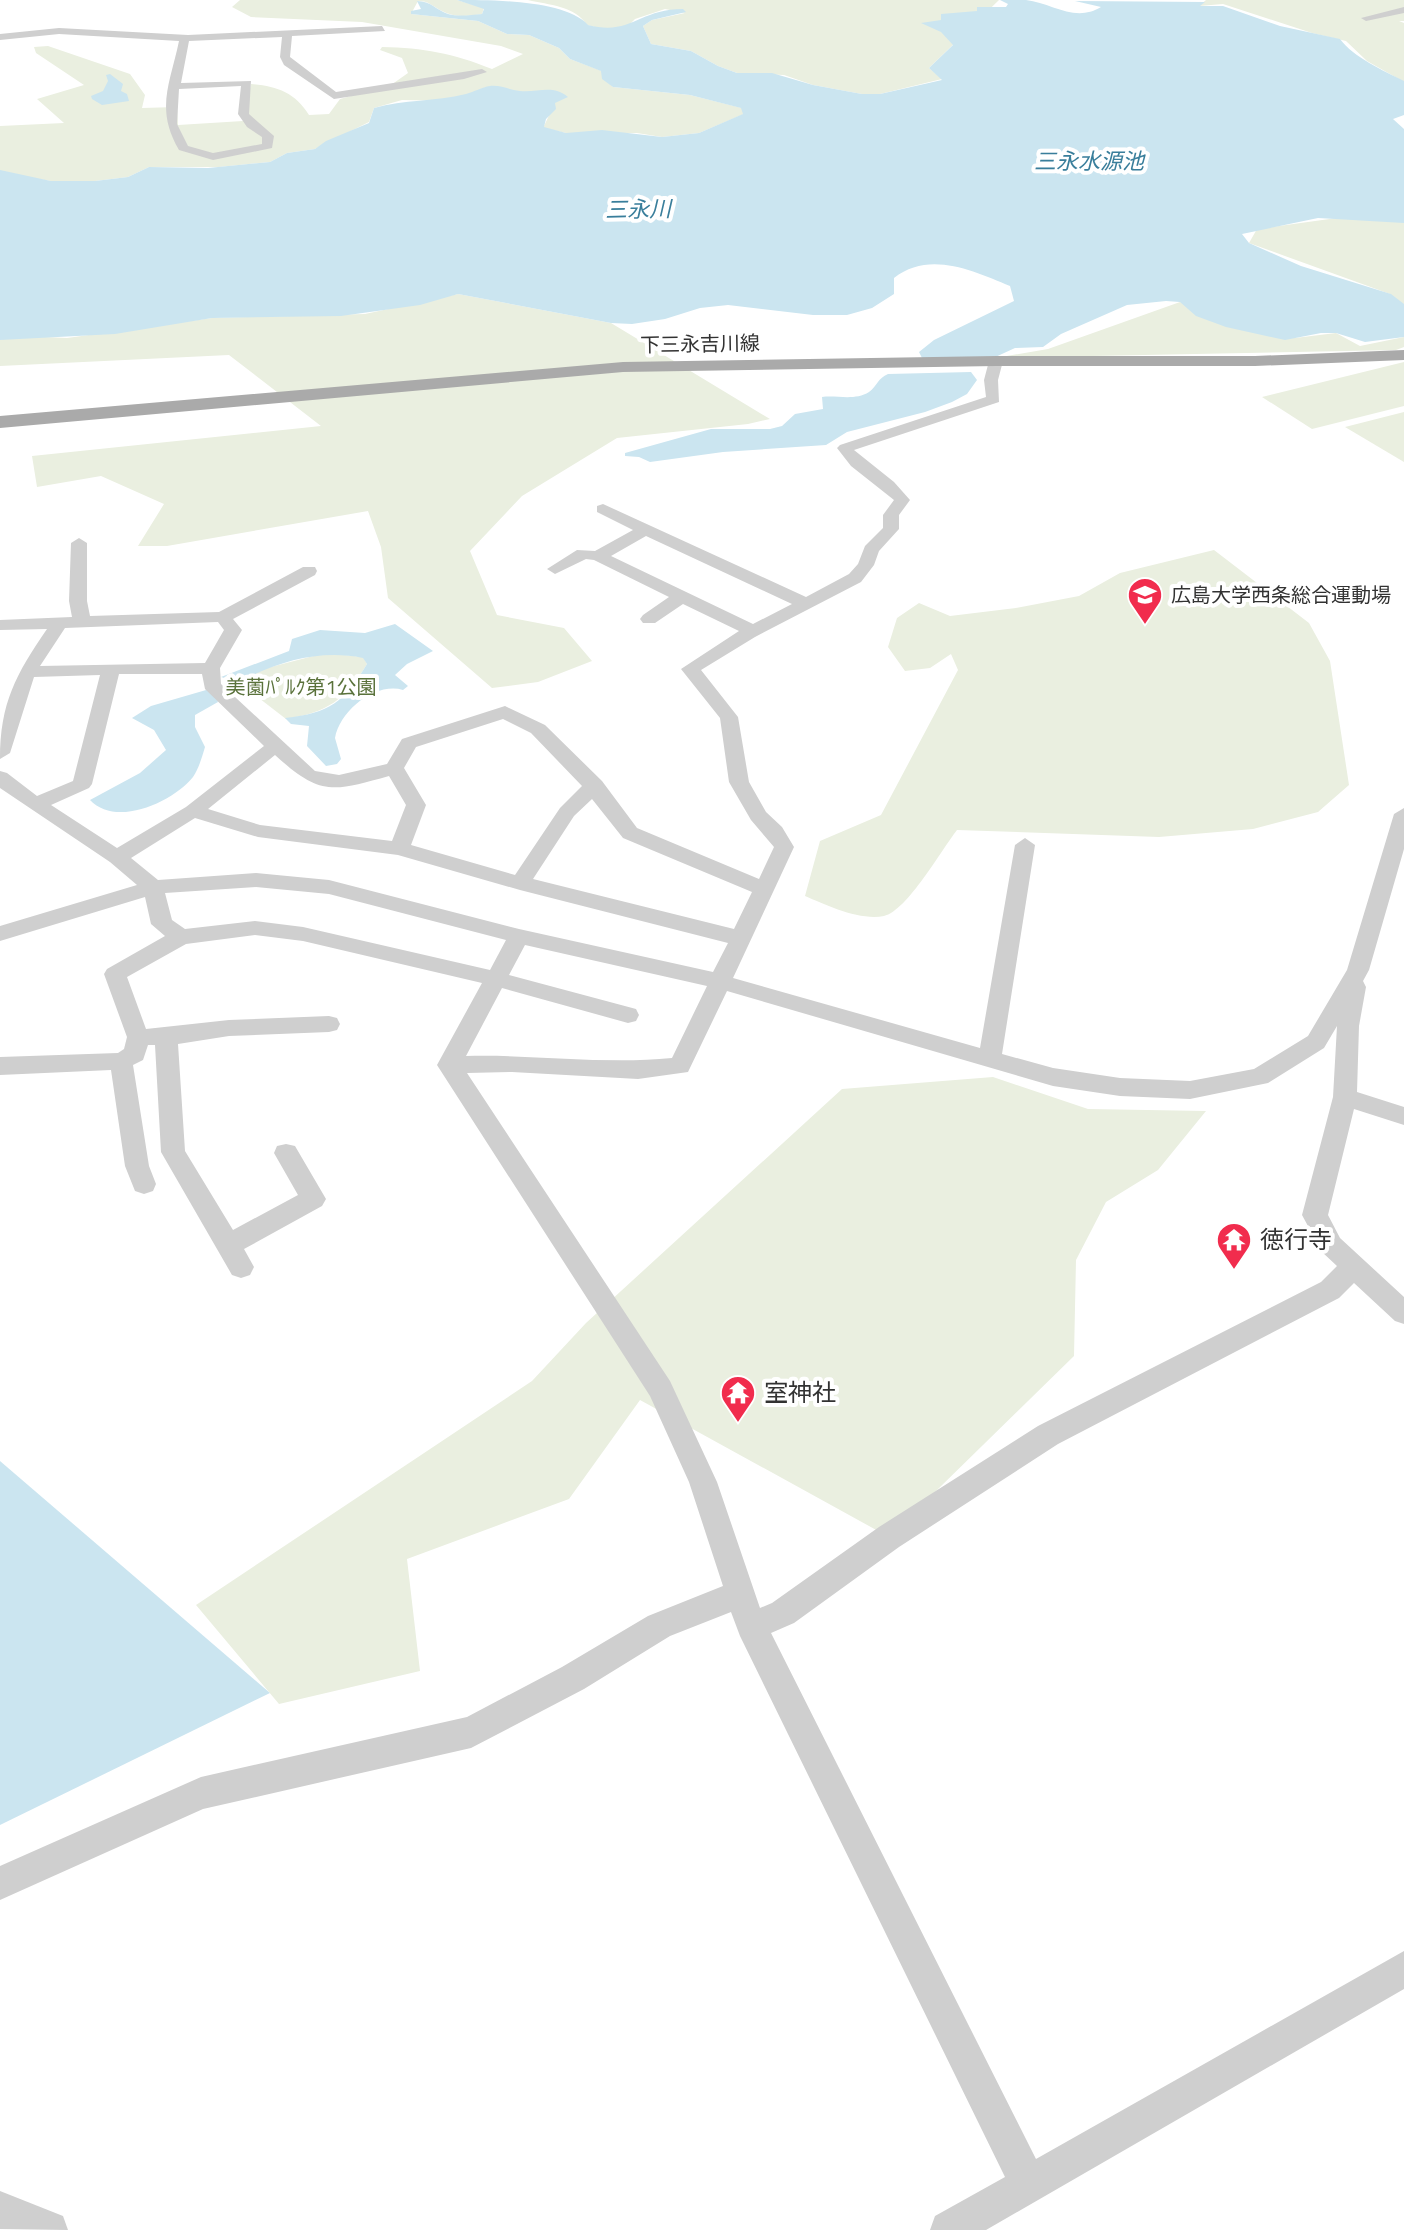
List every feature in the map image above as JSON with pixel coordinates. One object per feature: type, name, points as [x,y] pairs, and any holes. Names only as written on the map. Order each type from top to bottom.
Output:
[{"type":"main road","name":"下三永吉川線","points":[[0,422],[623,367],[996,361],[1255,361],[1404,355]]},
{"type":"street","points":[[1366,18],[1404,10]]},
{"type":"street","points":[[0,37],[59,31],[185,38],[382,29]]},
{"type":"street","points":[[287,34],[285,57],[288,63],[334,96],[366,88],[450,79],[482,72]]},
{"type":"street","points":[[176,86],[247,83],[240,107],[244,116],[268,136],[268,146],[219,155],[190,153],[183,148],[171,125],[176,86],[185,38]]},
{"type":"street","points":[[449,1065],[512,1063],[625,1070],[680,1066],[784,847],[775,832],[758,816],[739,782],[729,717],[690,669],[753,631],[855,578],[866,565],[871,550],[891,529],[891,515],[902,500],[896,491],[852,462],[845,448],[994,399],[991,380],[996,361]]},
{"type":"street","points":[[603,509],[805,603]]},
{"type":"street","points":[[598,556],[646,530]]},
{"type":"street","points":[[79,543],[78,601],[82,621]]},
{"type":"street","points":[[555,569],[583,554],[598,556],[753,631]]},
{"type":"street","points":[[0,625],[223,617],[309,571]]},
{"type":"street","points":[[649,619],[682,596]]},
{"type":"street","points":[[223,617],[233,630],[211,668],[212,685],[310,777],[327,782],[394,768],[409,743],[505,712],[538,729],[595,785],[630,833],[762,888]]},
{"type":"street","points":[[0,753],[27,672],[60,622]]},
{"type":"street","points":[[27,672],[211,668]]},
{"type":"street","points":[[36,804],[82,784],[111,669]]},
{"type":"street","points":[[117,857],[193,811],[275,746]]},
{"type":"street","points":[[394,768],[416,805],[399,848]]},
{"type":"street","points":[[0,777],[117,857],[153,887],[162,924],[181,937]]},
{"type":"street","points":[[520,883],[567,812],[595,785]]},
{"type":"street","points":[[193,811],[258,831],[399,848],[520,883],[739,938]]},
{"type":"street","points":[[1404,814],[1358,970],[1348,1026],[1345,1097],[1315,1215],[1331,1245],[1404,1313]]},
{"type":"street","points":[[990,1059],[1025,845]]},
{"type":"street","points":[[0,934],[153,887],[256,880],[329,887],[519,936],[718,981],[1053,1077],[1120,1087],[1190,1090],[1260,1077],[1316,1042],[1358,970]]},
{"type":"street","points":[[0,1066],[121,1061],[135,1054],[138,1037],[115,974],[181,937],[255,928],[291,932],[496,979],[628,1015]]},
{"type":"street","points":[[449,1065],[519,936]]},
{"type":"street","points":[[138,1037],[166,1037],[229,1028],[329,1024]]},
{"type":"street","points":[[166,1037],[173,1152],[234,1256],[313,1199],[286,1153]]},
{"type":"street","points":[[121,1061],[137,1166],[144,1184]]},
{"type":"street","points":[[449,1065],[660,1389],[703,1482],[751,1626],[1030,2186]]},
{"type":"street","points":[[1345,1097],[1404,1116]]},
{"type":"street","points":[[751,1626],[783,1613],[889,1537],[1048,1435],[1330,1290],[1353,1267]]},
{"type":"street","points":[[0,1883],[201,1793],[471,1732],[573,1678],[659,1626],[739,1594]]},
{"type":"street","points":[[949,2230],[1404,1969]]},
{"type":"street","points":[[0,2210],[49,2230]]},
{"type":"green space","points":[[240,0],[457,0],[484,8],[482,14],[451,15],[418,1],[411,14],[478,21],[507,34],[529,35],[559,48],[570,59],[602,71],[613,87],[690,95],[742,108],[744,114],[699,133],[662,137],[637,133],[566,133],[543,128],[555,103],[402,100],[374,108],[369,122],[315,149],[287,153],[270,162],[219,167],[149,167],[128,177],[95,181],[51,181],[0,173],[0,126],[64,123],[37,99],[84,85],[36,53],[34,47],[48,46],[130,74],[145,95],[142,108],[177,107],[178,125],[243,121],[251,84],[284,92],[298,101],[309,115],[329,114],[340,99],[391,85],[408,73],[402,58],[380,50],[382,47],[438,52],[492,69],[523,54],[501,46],[362,22],[251,17],[232,7]]},
{"type":"green space","points":[[528,0],[999,0],[929,68],[942,79],[880,94],[862,94],[813,85],[784,75],[737,73],[691,51],[651,44],[643,26],[652,20],[685,13],[665,9],[635,19],[626,28],[607,30],[587,25],[569,10]]},
{"type":"green space","points":[[1206,0],[1404,0],[1404,21],[1399,21],[1404,23],[1404,82],[1367,61],[1346,41],[1223,4],[1199,6]]},
{"type":"green space","points":[[1344,217],[1404,222],[1404,329],[1390,294],[1249,243],[1257,229]]},
{"type":"green space","points":[[458,294],[611,323],[770,419],[617,438],[522,496],[470,551],[497,615],[564,628],[592,661],[538,682],[492,688],[388,598],[381,547],[368,511],[167,546],[138,546],[164,504],[101,476],[37,487],[32,456],[321,426],[229,355],[0,366],[0,335],[67,338],[212,318],[365,314]]},
{"type":"green space","points":[[1180,302],[1295,338],[1336,333],[1360,346],[1404,337],[1404,347],[1396,350],[995,358],[1048,349]]},
{"type":"green space","points":[[1404,362],[1404,406],[1312,429],[1262,397]]},
{"type":"green space","points":[[1404,412],[1404,462],[1345,427]]},
{"type":"green space","points":[[1214,550],[1309,623],[1330,661],[1349,785],[1318,812],[1253,829],[1159,837],[957,830],[913,892],[893,912],[884,916],[854,914],[805,896],[820,841],[881,815],[958,670],[951,654],[930,668],[905,671],[888,647],[897,618],[919,603],[950,616],[1079,596],[1120,573]]},
{"type":"green space","name":"美薗ﾊﾟﾙｸ第1公園","points":[[325,653],[363,657],[367,664],[343,695],[313,713],[286,719],[238,682],[263,669]]},
{"type":"green space","points":[[993,1077],[1088,1109],[1206,1111],[1158,1170],[1106,1202],[1076,1260],[1074,1356],[889,1537],[640,1400],[569,1499],[407,1559],[420,1671],[279,1704],[196,1605],[532,1381],[586,1323],[842,1089]]},
{"type":"water","name":"三永水源池","points":[[457,0],[508,1],[546,6],[577,17],[588,25],[603,27],[626,25],[655,13],[683,9],[686,12],[652,20],[643,26],[651,44],[691,51],[737,73],[772,73],[862,94],[880,94],[942,80],[929,68],[953,45],[941,32],[921,23],[941,20],[941,14],[977,11],[977,7],[1006,7],[1008,4],[1000,0],[1026,0],[1073,13],[1101,7],[1075,1],[1205,2],[1200,6],[1223,6],[1280,26],[1340,39],[1361,58],[1404,81],[1404,115],[1393,119],[1404,129],[1404,223],[1318,218],[1242,234],[1249,243],[1301,266],[1391,294],[1404,304],[1404,337],[1365,342],[1336,333],[1321,333],[1285,340],[1226,327],[1196,316],[1180,302],[1166,301],[1127,305],[1061,334],[1043,347],[1015,348],[991,359],[923,360],[919,352],[934,340],[1014,301],[1010,286],[967,269],[937,264],[908,270],[894,278],[894,294],[872,308],[847,315],[813,315],[728,305],[700,308],[665,319],[632,324],[611,323],[458,294],[420,305],[341,316],[212,318],[115,334],[0,340],[0,170],[51,181],[95,181],[128,177],[149,167],[208,168],[270,162],[287,153],[315,149],[326,141],[369,123],[374,108],[454,97],[490,86],[562,93],[568,97],[555,103],[556,109],[546,119],[544,127],[566,133],[602,130],[662,137],[699,133],[743,114],[741,108],[690,95],[613,87],[602,79],[601,71],[570,59],[559,48],[529,35],[507,34],[478,21],[411,14],[411,11],[421,9],[417,1],[426,2],[452,15],[482,14],[484,9]]},
{"type":"water","points":[[110,74],[123,84],[121,91],[127,94],[129,101],[102,105],[92,99],[91,96],[103,91],[108,81],[106,75]]},
{"type":"water","points":[[971,372],[977,380],[967,394],[952,402],[847,432],[826,445],[723,452],[650,462],[625,456],[625,453],[711,429],[770,429],[782,426],[795,414],[823,409],[822,397],[864,395],[888,374]]},
{"type":"water","points":[[395,624],[433,651],[407,664],[395,675],[408,686],[403,690],[382,690],[352,708],[335,738],[341,759],[337,764],[326,766],[307,746],[309,726],[291,724],[285,718],[314,713],[334,703],[351,688],[367,664],[363,658],[314,656],[283,663],[238,682],[221,677],[289,651],[292,639],[320,630],[365,633]]},
{"type":"water","points":[[213,688],[218,702],[195,715],[195,727],[205,747],[195,774],[184,786],[158,803],[129,812],[101,808],[90,800],[140,773],[166,750],[154,730],[132,718],[151,706]]},
{"type":"water","points":[[0,1461],[270,1693],[0,1825]]},
{"type":"place","name":"広島大学西条総合運動場","points":[[1145,626]]},
{"type":"place","name":"徳行寺","points":[[1234,1271]]},
{"type":"place","name":"室神社","points":[[738,1424]]},
{"type":"water label","name":"三永川","points":[[638,209]]}]
